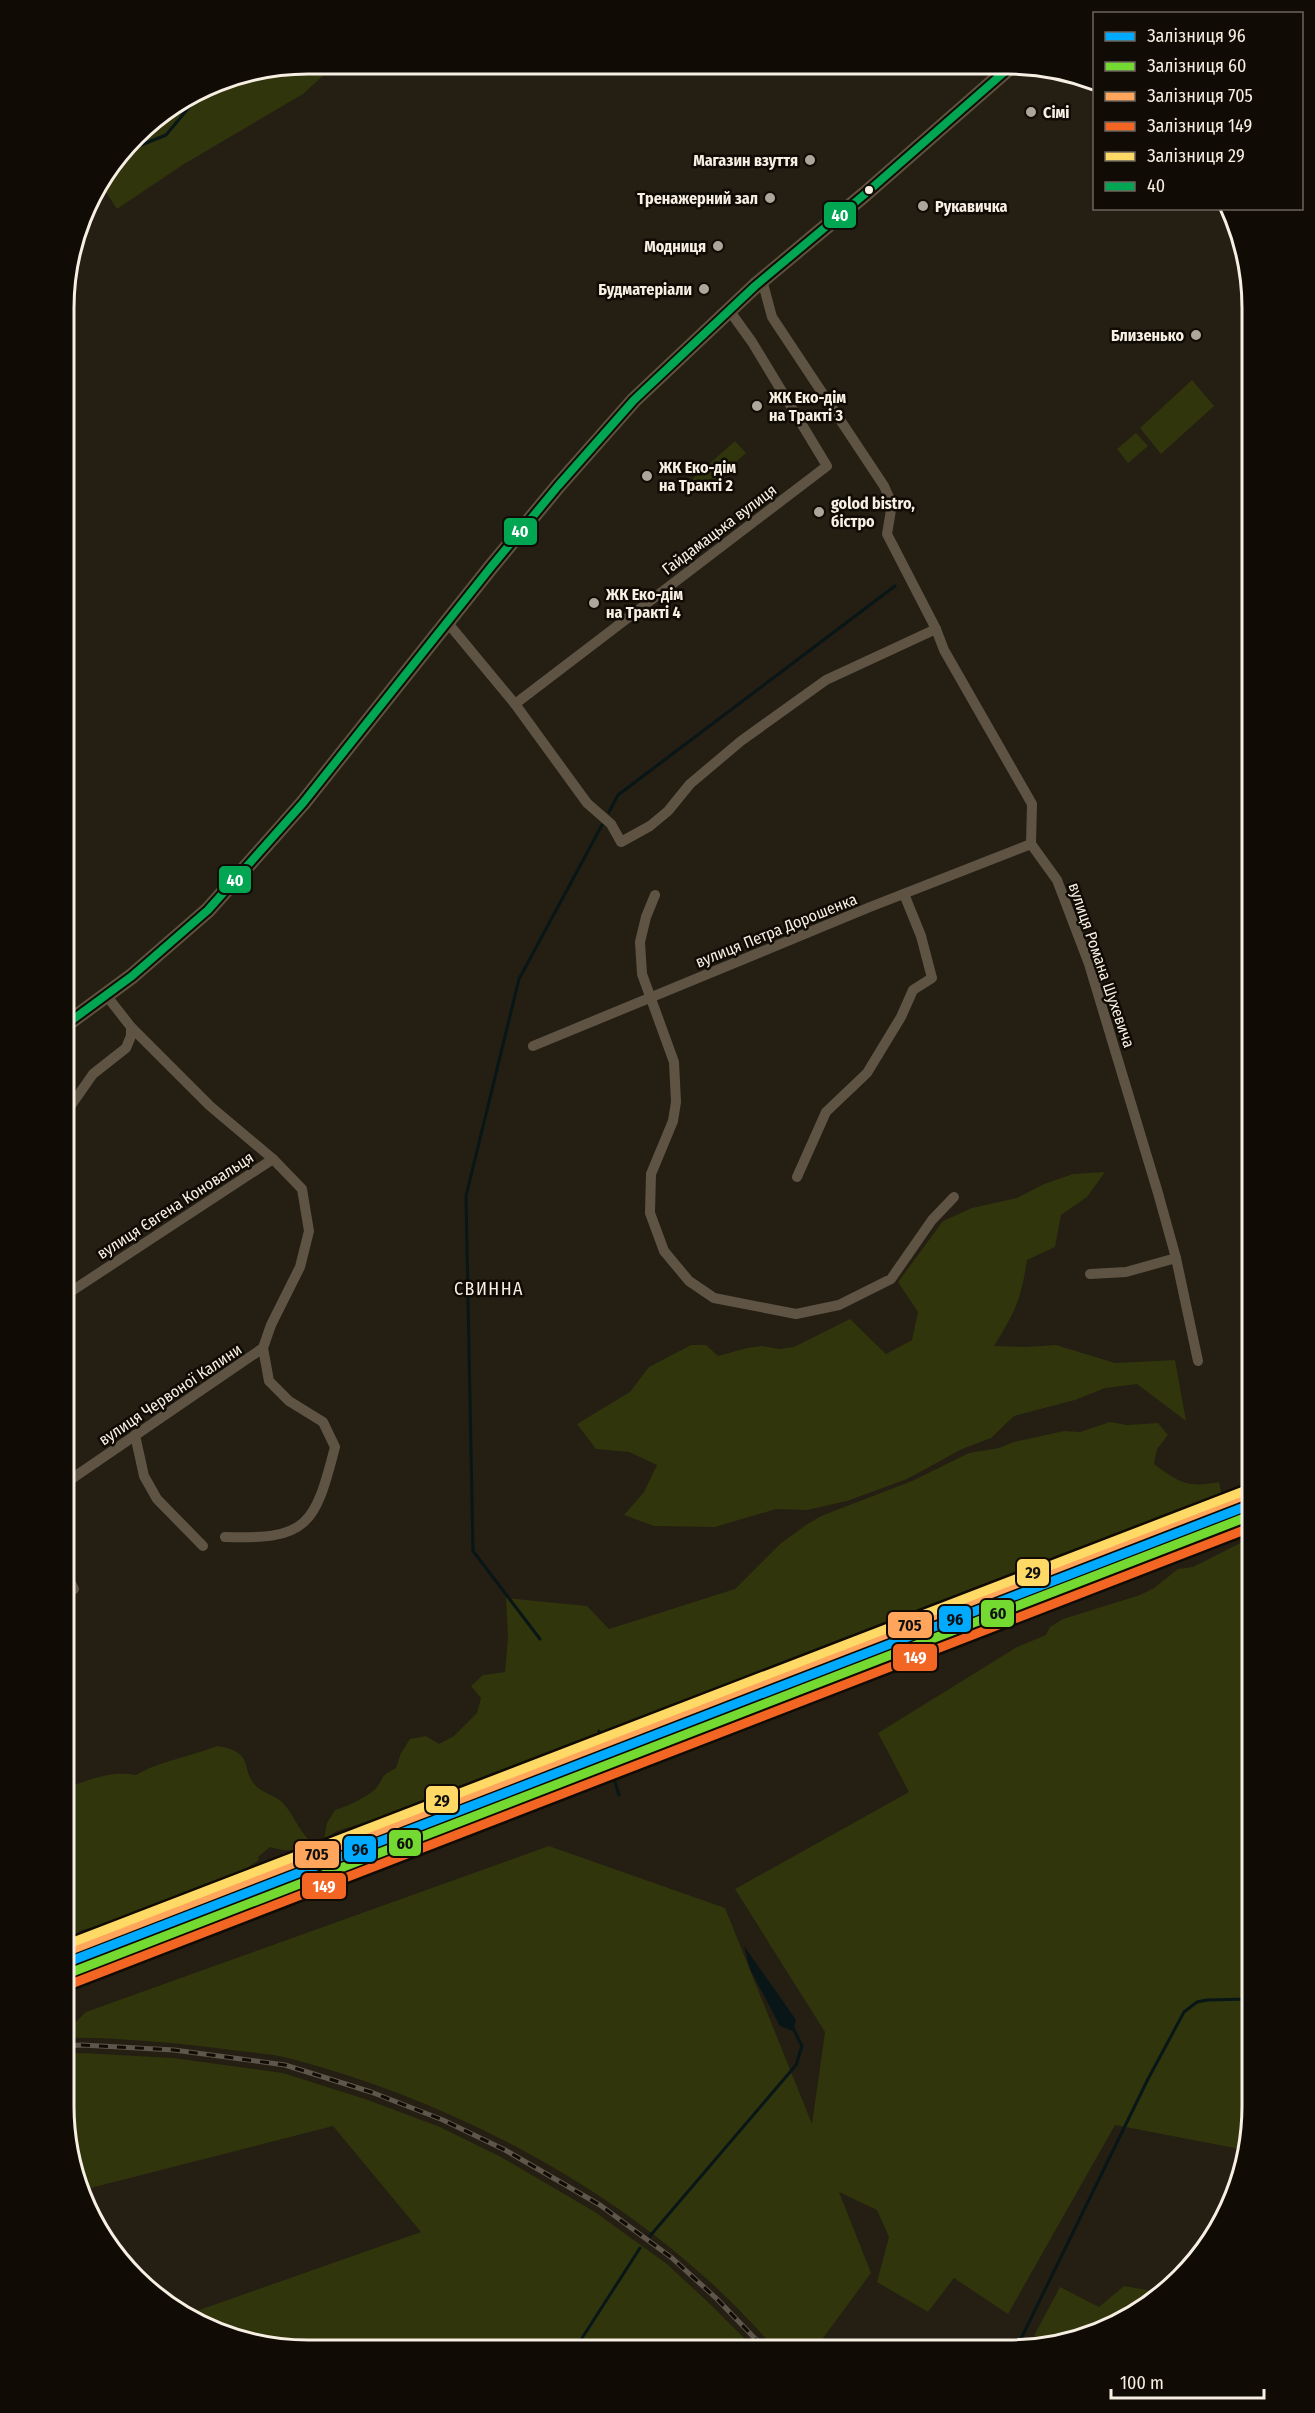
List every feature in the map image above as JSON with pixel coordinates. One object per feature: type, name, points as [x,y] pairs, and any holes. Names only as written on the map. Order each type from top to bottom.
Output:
[{"type":"main road","points":[[74,1018],[159,954],[208,910],[303,803],[447,621],[558,486],[634,400],[758,283],[866,194],[1002,74]]},
{"type":"street","points":[[758,283],[772,317],[884,486],[892,504],[887,534],[936,629],[944,650],[1032,804],[1031,844]]},
{"type":"street","name":"Гайдамацька вулиця","points":[[515,704],[827,466],[752,342],[729,310]]},
{"type":"street","points":[[447,621],[515,704],[587,803],[611,824],[621,842],[650,826],[668,811],[690,784],[741,741],[826,680],[936,629]]},
{"type":"street","name":"вулиця Петра Дорошенка","points":[[533,1046],[1031,844]]},
{"type":"street","name":"вулиця Романа Шухевича","points":[[1031,844],[1057,880],[1089,964],[1176,1258],[1198,1361]]},
{"type":"street","points":[[798,1177],[826,1112],[867,1073],[901,1017],[913,990],[932,978],[921,936],[904,894]]},
{"type":"street","points":[[655,895],[646,917],[640,942],[642,974],[674,1062],[676,1101],[673,1121],[651,1174],[650,1213],[664,1251],[689,1281],[714,1298],[796,1314],[839,1305],[891,1279],[932,1220],[954,1197]]},
{"type":"street","points":[[106,994],[131,1028],[210,1106],[273,1159],[302,1189],[309,1231],[300,1267],[271,1325],[263,1348],[269,1381],[289,1401],[323,1422],[335,1448],[323,1492],[304,1524],[280,1535],[259,1538],[225,1537]]},
{"type":"street","points":[[74,1101],[93,1074],[126,1048],[131,1036],[131,1028]]},
{"type":"street","name":"вулиця Євгена Коновальця","points":[[74,1289],[273,1159]]},
{"type":"street","points":[[1090,1274],[1126,1272],[1176,1258]]},
{"type":"street","name":"вулиця Червоної Калини","points":[[74,1477],[263,1348]]},
{"type":"street","points":[[135,1436],[144,1476],[157,1499],[203,1546]]},
{"type":"green space","points":[[325,74],[303,94],[184,164],[117,209],[105,190],[113,177],[131,153],[153,131],[177,113],[218,91],[247,81],[277,75]]},
{"type":"green space","points":[[1192,380],[1214,406],[1161,454],[1140,428]]},
{"type":"green space","points":[[1136,433],[1148,446],[1128,463],[1117,449]]},
{"type":"green space","points":[[735,441],[746,453],[702,492],[691,480]]},
{"type":"green space","points":[[1105,1172],[1087,1197],[1061,1215],[1055,1247],[1027,1260],[1016,1305],[994,1346],[1056,1345],[1115,1363],[1175,1360],[1186,1421],[1137,1384],[1105,1388],[1075,1400],[1014,1416],[991,1438],[962,1449],[907,1479],[847,1501],[807,1510],[776,1509],[715,1527],[654,1526],[624,1515],[644,1492],[657,1465],[629,1452],[596,1449],[577,1424],[630,1392],[649,1367],[691,1345],[706,1345],[718,1356],[762,1346],[779,1349],[794,1347],[850,1319],[886,1354],[912,1340],[918,1312],[898,1282],[943,1221],[972,1208],[1017,1198],[1044,1184],[1073,1174]]},
{"type":"green space","points":[[1110,1422],[1127,1425],[1158,1423],[1168,1435],[1157,1449],[1154,1464],[1178,1480],[1191,1484],[1219,1482],[1222,1497],[1193,1510],[1104,1538],[495,1777],[458,1804],[399,1812],[337,1831],[324,1839],[327,1823],[335,1810],[358,1801],[374,1790],[386,1774],[396,1768],[401,1753],[410,1739],[426,1736],[439,1744],[454,1736],[477,1713],[481,1698],[471,1686],[483,1675],[505,1672],[508,1638],[506,1598],[587,1606],[609,1629],[735,1589],[780,1544],[821,1516],[912,1481],[969,1453],[999,1448],[1014,1442],[1064,1431],[1080,1432]]},
{"type":"green space","points":[[1242,1542],[1242,2106],[1237,2149],[1115,2125],[1008,2314],[954,2278],[928,2312],[877,2282],[889,2237],[877,2210],[839,2192],[871,2273],[822,2340],[767,2340],[727,2298],[673,2250],[615,2207],[554,2168],[490,2133],[423,2103],[356,2078],[288,2058],[192,2045],[74,2038],[74,2023],[86,2012],[549,1846],[725,1908],[812,2124],[825,2032],[735,1889],[909,1792],[878,1733],[1017,1647],[1046,1635],[1050,1627],[1063,1619],[1140,1595],[1154,1588],[1178,1569],[1193,1567]]},
{"type":"green space","points":[[217,1746],[238,1753],[245,1762],[252,1781],[257,1787],[282,1802],[310,1841],[291,1850],[270,1847],[258,1857],[259,1860],[218,1887],[187,1897],[129,1924],[98,1926],[82,1930],[74,1937],[74,1785],[108,1775],[136,1775],[154,1766]]},
{"type":"green space","points":[[74,2053],[173,2058],[283,2073],[368,2100],[440,2127],[501,2157],[595,2212],[667,2264],[746,2340],[307,2340],[277,2338],[247,2332],[218,2322],[196,2311],[421,2232],[333,2126],[89,2189],[75,2136]]},
{"type":"green space","points":[[1124,2286],[1150,2291],[1125,2308],[1097,2322],[1068,2332],[1033,2338],[1060,2287],[1099,2307]]},
{"type":"shaded area","points":[[744,1946],[796,2020],[793,2031],[780,2026],[750,1969]]},
{"type":"waterway","points":[[137,147],[166,135],[192,104]]},
{"type":"waterway","points":[[609,812],[618,795],[895,586]]},
{"type":"waterway","points":[[540,1639],[473,1551],[466,1196],[519,979],[602,825]]},
{"type":"waterway","points":[[599,1731],[619,1795]]},
{"type":"waterway","points":[[1021,2339],[1148,2079],[1184,2012],[1197,2002],[1242,1999]]},
{"type":"waterway","points":[[650,2236],[796,2065],[802,2046],[792,2026]]},
{"type":"waterway","points":[[581,2340],[640,2248]]},
{"type":"railway","points":[[74,2045],[174,2050],[285,2065],[371,2092],[443,2120],[505,2150],[600,2205],[672,2258],[717,2299],[756,2340]]},
{"type":"rail line","name":"29","points":[[74,1942],[1242,1492]]},
{"type":"rail line","name":"705","points":[[74,1949],[1242,1496]]},
{"type":"rail line","name":"96","points":[[74,1960],[1242,1508]]},
{"type":"rail line","name":"60","points":[[74,1971],[1242,1519]]},
{"type":"rail line","name":"149","points":[[74,1983],[1242,1531]]},
{"type":"transit line","name":"40","points":[[74,1019],[132,976],[208,910],[303,803],[491,567],[634,400],[755,286],[865,194],[1002,74]]},
{"type":"place","name":"Сімі","points":[[1031,112]]},
{"type":"place","name":"Магазин взуття","points":[[810,160]]},
{"type":"place","name":"Тренажерний зал","points":[[770,198]]},
{"type":"place","name":"Рукавичка","points":[[923,206]]},
{"type":"place","name":"Модниця","points":[[718,246]]},
{"type":"place","name":"Будматеріали","points":[[704,289]]},
{"type":"place","name":"Близенько","points":[[1196,335]]},
{"type":"place","name":"ЖК Еко-дім на Тракті 3","points":[[757,406]]},
{"type":"place","name":"ЖК Еко-дім на Тракті 2","points":[[647,476]]},
{"type":"place","name":"golod bistro, бістро","points":[[819,512]]},
{"type":"place","name":"ЖК Еко-дім на Тракті 4","points":[[594,603]]},
{"type":"district","name":"СВИННА","points":[[489,1289]]}]
